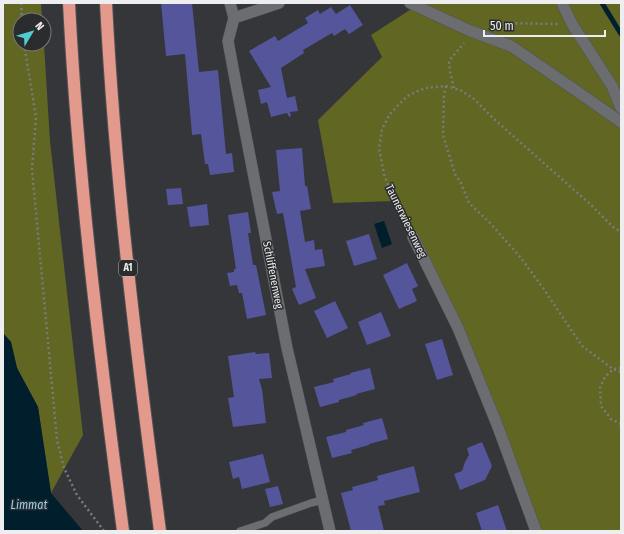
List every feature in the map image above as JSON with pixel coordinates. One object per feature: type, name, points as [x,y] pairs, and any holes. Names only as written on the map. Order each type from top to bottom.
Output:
[{"type":"highway","points":[[69,3],[75,104],[88,244],[106,403],[123,531]]},
{"type":"highway","name":"A1","points":[[106,3],[112,94],[133,320],[160,531]]},
{"type":"street","name":"Schliffenenweg","points":[[230,3],[234,18],[228,41],[235,79],[287,348],[330,531]]},
{"type":"street","points":[[234,18],[279,3]]},
{"type":"street","points":[[562,3],[572,24],[612,86],[621,108]]},
{"type":"street","points":[[413,4],[477,33],[511,46],[621,122]]},
{"type":"street","name":"Taunerwiesenweg","points":[[413,237],[458,328],[498,427],[536,531]]},
{"type":"lane","points":[[240,531],[266,523],[272,517],[323,500]]},
{"type":"path","points":[[454,88],[449,61],[465,42],[477,33],[504,23],[572,24]]},
{"type":"path","points":[[25,52],[36,117],[32,169],[57,440],[64,468],[77,495],[104,531]]},
{"type":"path","points":[[446,86],[444,95],[443,134],[455,174],[461,183],[469,203],[521,258],[544,288],[582,346],[613,369],[621,372]]},
{"type":"path","name":"Taunerwiesenweg","points":[[413,237],[394,201],[384,174],[379,148],[382,129],[390,114],[409,95],[425,88],[446,86],[460,90],[473,98],[494,119],[590,204],[613,227],[621,232]]},
{"type":"path","points":[[621,368],[613,369],[605,377],[600,388],[601,406],[611,419],[621,424]]},
{"type":"green space","points":[[3,3],[41,3],[42,12],[12,12],[12,52],[44,52],[50,141],[83,435],[51,493],[38,407],[17,368],[11,342],[3,333]]},
{"type":"green space","points":[[410,3],[621,3],[621,531],[536,531],[498,427],[413,237],[394,201],[333,203],[318,120],[382,57],[371,35],[416,6]]},
{"type":"water","points":[[384,221],[392,244],[382,248],[374,224]]},
{"type":"water","name":"Limmat","points":[[3,333],[11,342],[17,368],[38,407],[51,493],[83,531],[3,531]]},
{"type":"building","points":[[161,3],[192,3],[199,72],[218,70],[226,154],[232,153],[234,172],[210,175],[208,164],[205,164],[201,134],[192,135],[185,54],[166,56]]},
{"type":"building","points":[[350,5],[363,25],[349,34],[345,29],[334,36],[332,33],[303,50],[304,53],[281,68],[287,98],[295,96],[298,111],[290,112],[291,116],[289,117],[287,113],[271,117],[267,102],[261,104],[258,90],[271,87],[249,51],[275,36],[278,41],[308,23],[305,18],[318,10],[320,14],[331,7],[336,14]]},
{"type":"building","points":[[302,148],[305,186],[307,186],[311,209],[300,211],[305,242],[314,240],[315,250],[322,249],[325,266],[305,269],[316,298],[299,305],[292,289],[296,287],[283,213],[277,214],[272,192],[280,191],[276,150]]},
{"type":"building","points":[[181,188],[183,204],[168,205],[166,189]]},
{"type":"building","points":[[207,204],[209,225],[190,227],[187,207]]},
{"type":"building","points":[[248,212],[251,233],[248,233],[253,265],[256,265],[266,315],[247,319],[242,293],[239,293],[237,285],[230,286],[227,273],[234,272],[234,269],[236,269],[228,215]]},
{"type":"building","points":[[369,234],[377,259],[354,266],[346,241]]},
{"type":"building","points":[[407,263],[418,286],[412,289],[417,301],[399,309],[383,275]]},
{"type":"building","points":[[335,301],[348,328],[327,338],[314,311]]},
{"type":"building","points":[[381,312],[391,336],[367,345],[358,322]]},
{"type":"building","points":[[442,339],[453,375],[437,380],[425,344]]},
{"type":"building","points":[[255,352],[256,354],[269,353],[272,378],[259,379],[262,389],[266,423],[233,427],[228,398],[234,397],[228,356]]},
{"type":"building","points":[[370,368],[375,389],[320,407],[314,387],[334,382],[333,379],[351,374],[350,373]]},
{"type":"building","points":[[382,418],[388,439],[351,450],[352,453],[332,458],[326,437],[346,432],[346,430],[364,425],[363,423]]},
{"type":"building","points":[[482,442],[492,466],[485,480],[460,490],[454,474],[462,471],[469,455],[467,448]]},
{"type":"building","points":[[263,454],[270,482],[242,489],[239,477],[233,479],[229,462]]},
{"type":"building","points":[[414,466],[420,492],[384,501],[385,505],[378,506],[384,531],[351,531],[341,493],[353,490],[352,487],[378,480],[377,476]]},
{"type":"building","points":[[278,486],[283,504],[270,507],[265,489]]},
{"type":"building","points":[[498,505],[507,531],[482,531],[476,513]]},
{"type":"waterway","points":[[602,3],[621,34]]}]
